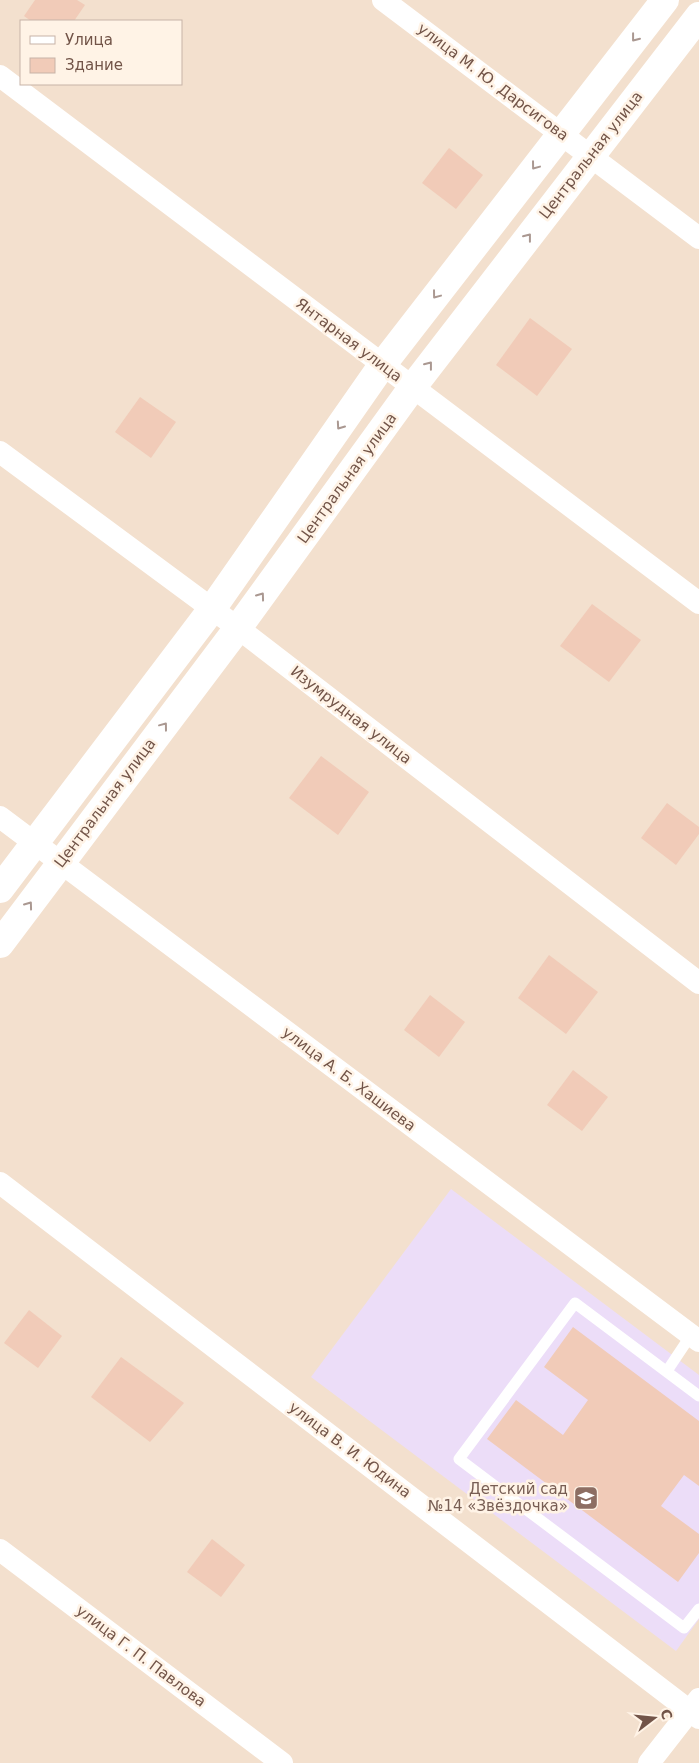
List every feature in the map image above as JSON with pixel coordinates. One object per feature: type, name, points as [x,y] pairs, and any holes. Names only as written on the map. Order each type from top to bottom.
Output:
[{"type":"street","name":"улица М. Ю. Дарсигова","points":[[383,0],[561,132],[699,238]]},
{"type":"street","points":[[0,889],[212,609],[383,364],[665,0]]},
{"type":"street","name":"Центральная улица","points":[[0,944],[238,628],[412,388],[699,16]]},
{"type":"street","name":"Янтарная улица","points":[[0,76],[699,603]]},
{"type":"street","name":"Изумрудная улица","points":[[0,452],[238,628],[699,983]]},
{"type":"street","name":"улица А. Б. Хашиева","points":[[0,817],[695,1338]]},
{"type":"street","name":"улица В. И. Юдина","points":[[0,1183],[696,1709]]},
{"type":"street","name":"улица Г. П. Павлова","points":[[0,1550],[282,1763]]},
{"type":"street","points":[[649,1763],[696,1709]]},
{"type":"lane","points":[[699,1396],[575,1303],[459,1459],[684,1628],[699,1608]]},
{"type":"lane","points":[[666,1372],[695,1338]]},
{"type":"shaded area","points":[[0,0],[699,0],[699,1763],[0,1763]]},
{"type":"shaded area","name":"Детский сад №14 «Звёздочка»","points":[[451,1189],[699,1375],[699,1619],[676,1651],[311,1377]]},
{"type":"building","points":[[35,0],[77,0],[85,5],[75,20],[30,20],[24,16]]},
{"type":"building","points":[[449,148],[483,175],[456,209],[422,183]]},
{"type":"building","points":[[530,318],[572,349],[537,396],[496,365]]},
{"type":"building","points":[[140,397],[176,422],[151,458],[115,432]]},
{"type":"building","points":[[592,604],[641,640],[609,682],[560,646]]},
{"type":"building","points":[[321,756],[369,792],[338,835],[289,798]]},
{"type":"building","points":[[667,803],[699,827],[699,834],[676,865],[641,838]]},
{"type":"building","points":[[549,955],[598,992],[566,1034],[518,998]]},
{"type":"building","points":[[430,995],[465,1022],[439,1057],[404,1030]]},
{"type":"building","points":[[573,1070],[608,1097],[582,1131],[547,1105]]},
{"type":"building","points":[[29,1310],[62,1336],[38,1368],[4,1343]]},
{"type":"building","points":[[573,1327],[699,1421],[699,1486],[684,1475],[661,1506],[699,1534],[699,1553],[678,1582],[487,1439],[516,1400],[563,1435],[588,1400],[544,1367]]},
{"type":"building","points":[[121,1357],[184,1403],[150,1442],[91,1397]]},
{"type":"building","points":[[212,1539],[245,1565],[221,1597],[187,1572]]},
{"type":"place","name":"Детский сад №14 «Звёздочка»","points":[[586,1498]]}]
